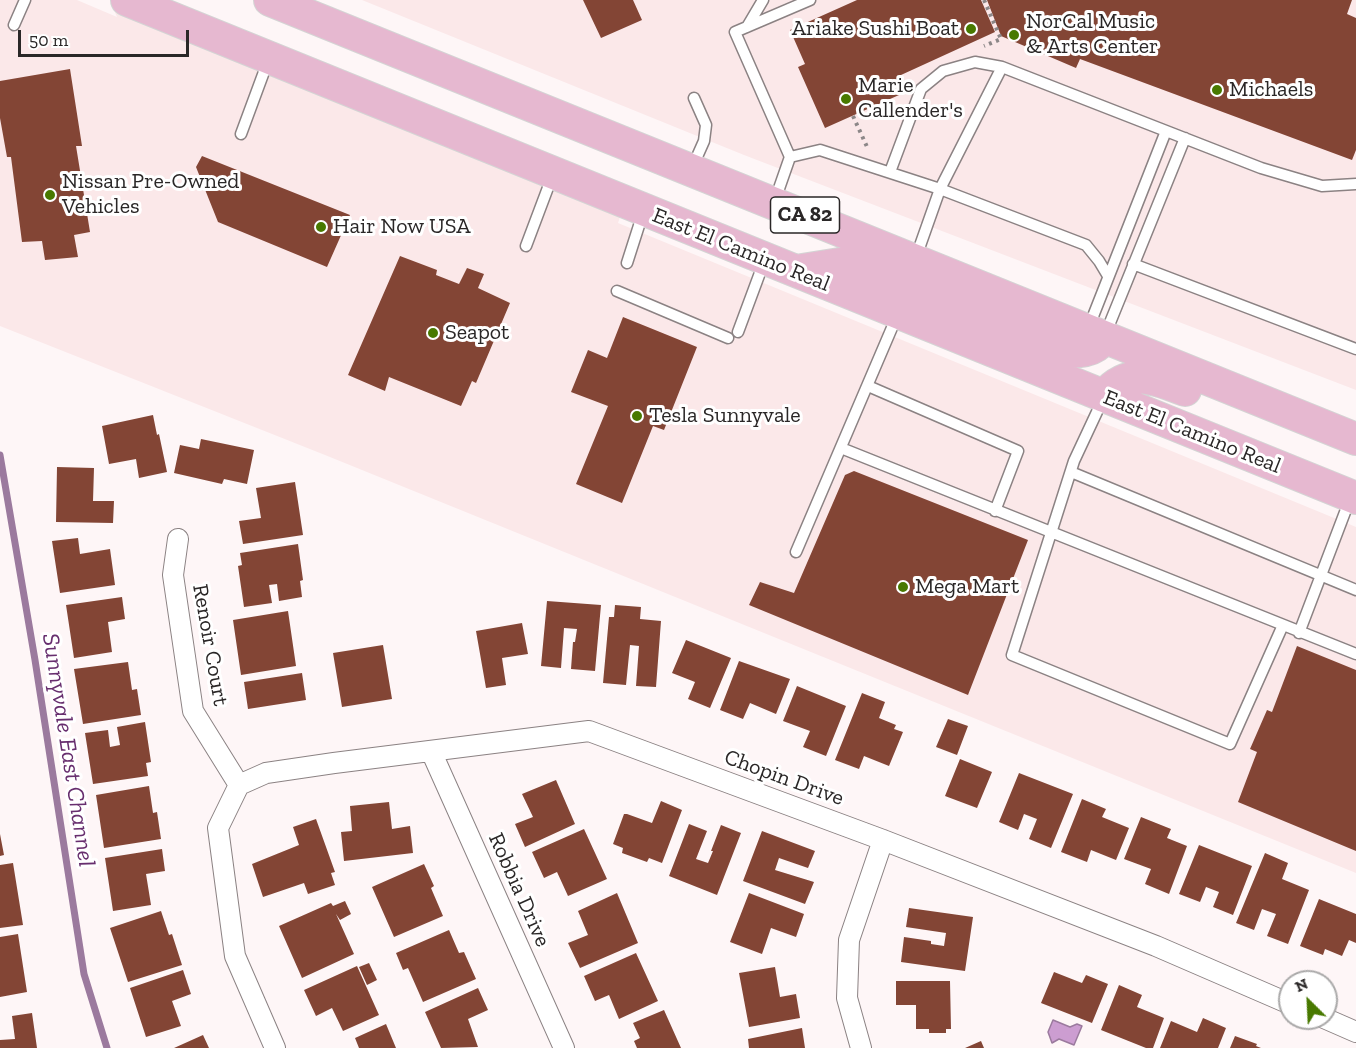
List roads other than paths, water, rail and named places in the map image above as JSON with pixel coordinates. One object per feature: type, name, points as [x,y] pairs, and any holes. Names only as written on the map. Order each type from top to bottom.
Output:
[{"type":"main road","name":"East El Camino Real","points":[[127,0],[1354,497]]},
{"type":"main road","name":"CA 82","points":[[270,0],[1348,435]]},
{"type":"main road","points":[[795,271],[840,264],[1061,351],[1090,350],[1099,345],[1096,334]]},
{"type":"main road","points":[[1104,396],[1114,384],[1125,379],[1142,377],[1157,379],[1288,431],[1310,436],[1348,435]]},
{"type":"street","name":"Renoir Court","points":[[178,539],[173,575],[193,711],[239,785]]},
{"type":"street","name":"Chopin Drive","points":[[239,785],[266,773],[589,731],[883,840],[1156,946],[1278,999]]},
{"type":"street","name":"Robbia Drive","points":[[431,751],[564,1048]]},
{"type":"street","points":[[239,785],[218,828],[235,956],[275,1048]]},
{"type":"street","points":[[861,1048],[847,998],[849,940],[883,840]]},
{"type":"street","points":[[1338,1024],[1356,1032]]},
{"type":"lane","points":[[14,25],[25,0]]},
{"type":"lane","points":[[747,27],[763,0]]},
{"type":"lane","points":[[775,202],[790,157],[735,32],[810,0]]},
{"type":"lane","points":[[241,134],[270,58]]},
{"type":"lane","points":[[890,172],[921,89],[943,71],[975,62],[1002,67],[1261,168],[1322,186],[1356,184]]},
{"type":"lane","points":[[914,261],[940,189],[1002,67]]},
{"type":"lane","points":[[692,169],[704,141],[706,125],[694,98]]},
{"type":"lane","points":[[1096,334],[1108,276],[1166,131]]},
{"type":"lane","points":[[1096,334],[1133,264],[1185,138]]},
{"type":"lane","points":[[790,157],[820,150],[940,189],[1086,245],[1108,276]]},
{"type":"lane","points":[[526,246],[554,173]]},
{"type":"lane","points":[[627,263],[644,210]]},
{"type":"lane","points":[[617,291],[733,335],[765,259]]},
{"type":"lane","points":[[1133,264],[1356,349]]},
{"type":"lane","points":[[796,552],[899,313]]},
{"type":"lane","points":[[868,386],[1018,451],[995,511]]},
{"type":"lane","points":[[1104,396],[1071,472],[1012,656],[1230,744],[1283,625]]},
{"type":"lane","points":[[841,448],[1356,654]]},
{"type":"lane","points":[[1071,472],[1356,590]]},
{"type":"lane","points":[[1299,633],[1354,497]]},
{"type":"waterway","name":"Sunnyvale East Channel","points":[[0,455],[84,974],[107,1048]]},
{"type":"place","name":"Ariake Sushi Boat","points":[[971,29]]},
{"type":"place","name":"NorCal Music & Arts Center","points":[[1014,35]]},
{"type":"place","name":"Michaels","points":[[1217,90]]},
{"type":"place","name":"Marie Callender's","points":[[846,99]]},
{"type":"place","name":"Nissan Pre-Owned Vehicles","points":[[50,195]]},
{"type":"place","name":"Hair Now USA","points":[[321,227]]},
{"type":"place","name":"Seapot","points":[[433,333]]},
{"type":"place","name":"Tesla Sunnyvale","points":[[637,416]]},
{"type":"place","name":"Mega Mart","points":[[903,587]]}]
